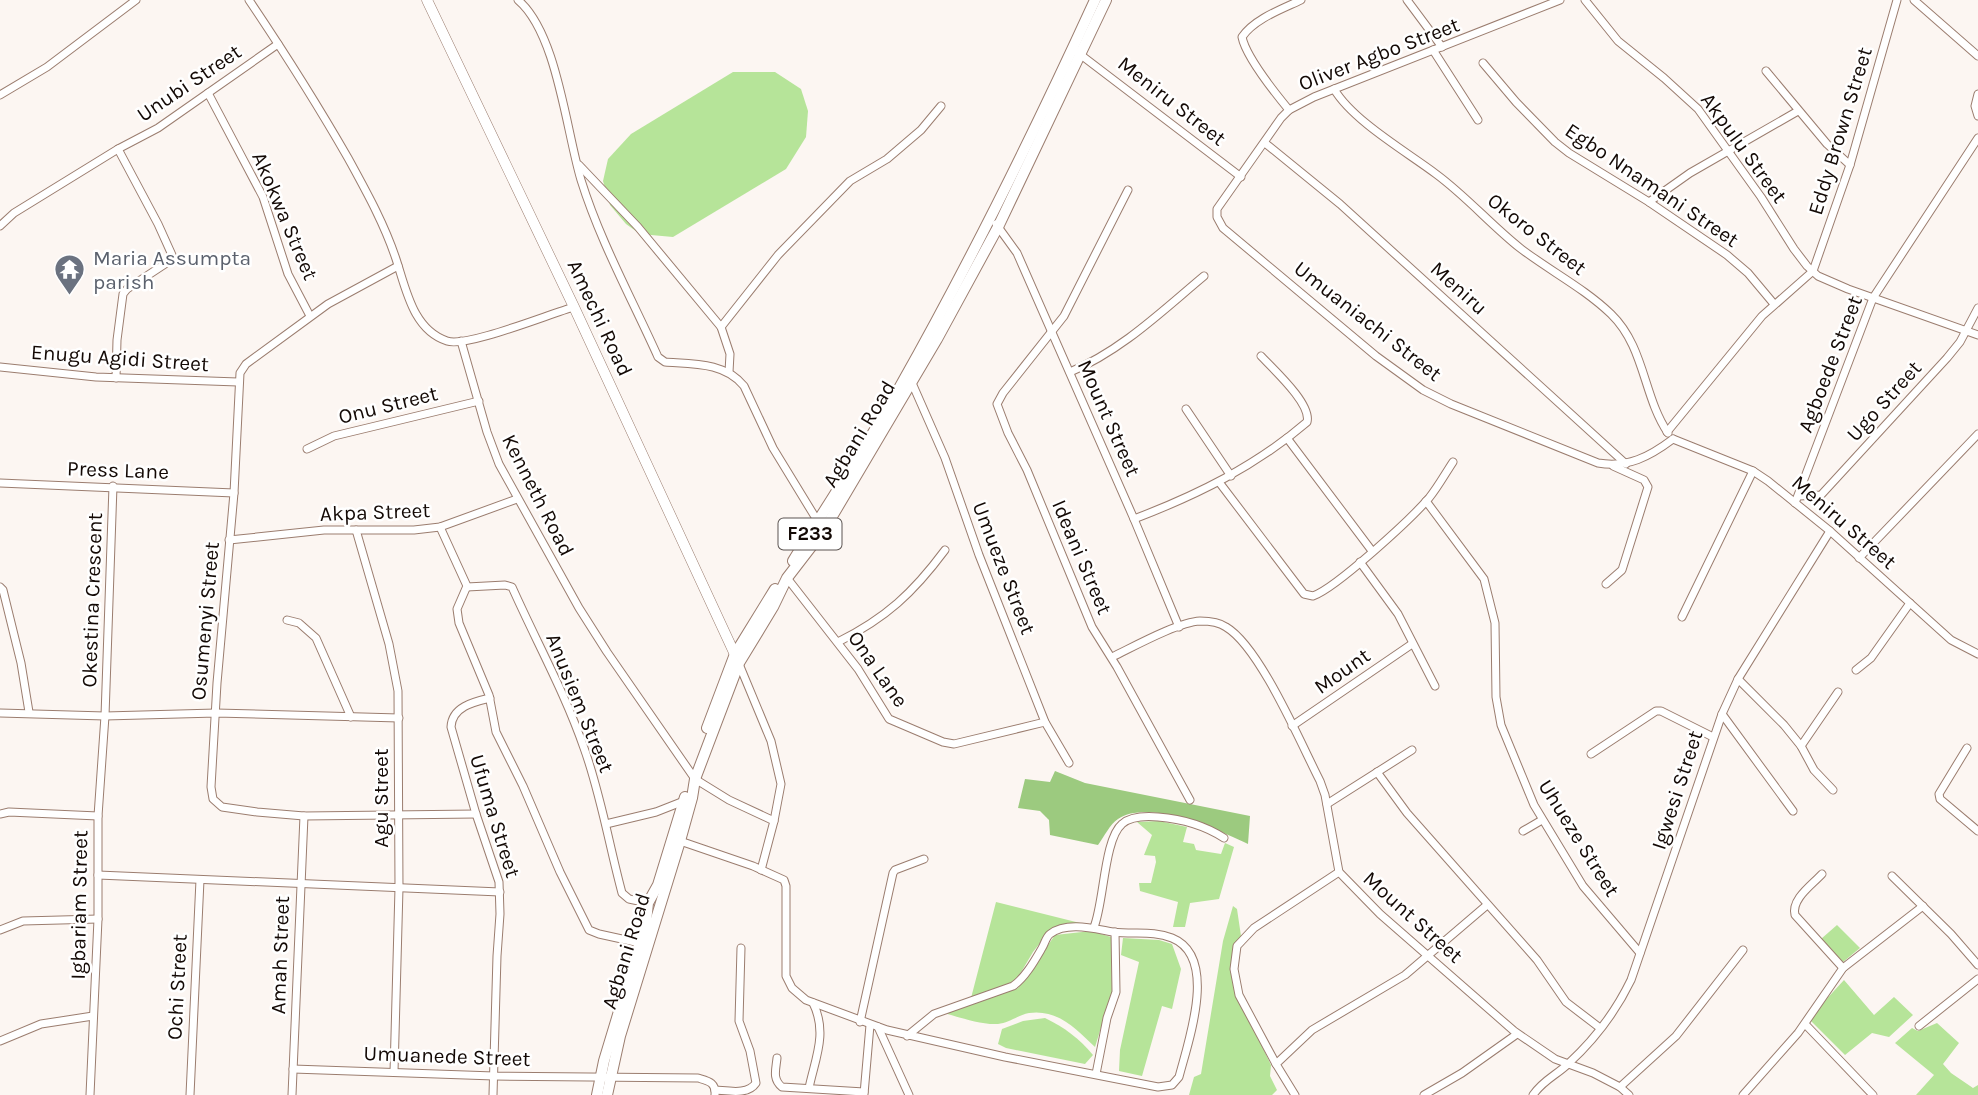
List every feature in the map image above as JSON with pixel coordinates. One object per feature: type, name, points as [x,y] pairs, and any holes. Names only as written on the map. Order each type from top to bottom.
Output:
[{"type":"main road","name":"Amechi Road","points":[[427,0],[574,307],[737,658]]},
{"type":"main road","name":"Agbani Road","points":[[607,1095],[604,1078],[646,922],[648,903],[658,885],[715,703],[737,658],[821,527],[900,386],[1106,0]]},
{"type":"main road","name":"Agbani Road","points":[[737,658],[912,383],[998,227],[1077,51],[1093,1]]},
{"type":"main road","name":"Agbani Road","points":[[597,1095],[680,841],[692,799],[694,777]]},
{"type":"street","points":[[0,95],[47,67],[136,0]]},
{"type":"street","points":[[249,0],[314,97],[374,206],[388,234],[416,315],[423,325],[443,340],[455,344],[574,307]]},
{"type":"street","points":[[518,0],[526,7],[547,45],[582,181],[658,357],[665,362],[708,366],[729,372],[744,386],[772,448],[821,527]]},
{"type":"street","points":[[1289,110],[1262,74],[1242,37],[1248,29],[1270,15],[1301,0]]},
{"type":"street","points":[[1407,0],[1442,47]]},
{"type":"street","name":"Oliver Agbo Street","points":[[1241,177],[1289,110],[1334,89],[1544,4],[1560,0]]},
{"type":"street","name":"Akpulu Street","points":[[1585,0],[1618,41],[1698,109],[1810,268]]},
{"type":"street","name":"Eddy Brown Street","points":[[1810,268],[1850,165],[1898,0]]},
{"type":"street","points":[[1914,0],[1978,57]]},
{"type":"street","name":"Unubi Street","points":[[0,226],[14,213],[118,149],[158,128],[278,44]]},
{"type":"street","points":[[1433,50],[1478,120]]},
{"type":"street","name":"Meniru Street","points":[[1077,51],[1241,177]]},
{"type":"street","name":"Egbo Nnamani Street","points":[[1483,63],[1555,142],[1727,255],[1748,272],[1774,304]]},
{"type":"street","points":[[1766,71],[1826,144],[1850,165]]},
{"type":"street","name":"Okoro Street","points":[[1334,89],[1354,112],[1401,151],[1445,181],[1508,238],[1588,295],[1612,316],[1629,337],[1638,355],[1667,432],[1673,439]]},
{"type":"street","name":"Akokwa Street","points":[[208,93],[263,197],[288,274],[310,316]]},
{"type":"street","points":[[1978,94],[1975,106],[1978,117]]},
{"type":"street","points":[[721,327],[778,255],[850,181],[887,159],[920,130],[941,106]]},
{"type":"street","points":[[1650,202],[1678,181],[1798,111]]},
{"type":"street","name":"Agboede Street","points":[[1797,500],[1873,298],[1978,138]]},
{"type":"street","name":"Meniru","points":[[1265,143],[1340,204],[1626,464]]},
{"type":"street","points":[[116,378],[117,340],[123,294],[171,260],[158,224],[118,149]]},
{"type":"street","points":[[577,163],[638,227],[721,327],[730,354],[729,372]]},
{"type":"street","name":"Umuaniachi Street","points":[[1241,177],[1217,209],[1217,217],[1223,228],[1406,379],[1423,390],[1589,460],[1613,465],[1626,464],[1649,456],[1673,439]]},
{"type":"street","points":[[1052,330],[1064,316],[1077,293],[1128,190]]},
{"type":"street","name":"Mount Street","points":[[991,215],[1017,253],[1179,627]]},
{"type":"street","points":[[238,382],[246,364],[310,316],[343,294],[398,266]]},
{"type":"street","points":[[1667,432],[1774,304],[1810,268],[1825,280],[1978,335]]},
{"type":"street","points":[[1070,372],[1102,356],[1135,333],[1204,276]]},
{"type":"street","name":"Ugo Street","points":[[1797,500],[1821,495],[1947,358],[1978,308]]},
{"type":"street","name":"Ideani Street","points":[[1052,330],[1003,393],[997,407],[1027,470],[1092,627],[1112,657],[1190,800]]},
{"type":"street","name":"Kenneth Road","points":[[461,341],[487,432],[499,464],[517,499],[607,652],[694,777]]},
{"type":"street","points":[[1134,519],[1231,476],[1307,422],[1308,415],[1292,388],[1261,356]]},
{"type":"street","name":"Enugu Agidi Street","points":[[0,367],[63,375],[238,382]]},
{"type":"street","name":"Osumenyi Street","points":[[238,382],[234,492],[211,787],[213,799],[218,805],[230,809],[304,816],[476,814]]},
{"type":"street","name":"Umueze Street","points":[[912,383],[945,458],[979,555],[1045,723],[1069,763]]},
{"type":"street","name":"Onu Street","points":[[307,449],[329,438],[479,401]]},
{"type":"street","points":[[1186,409],[1231,476]]},
{"type":"street","points":[[1859,558],[1978,434]]},
{"type":"street","points":[[1287,438],[1372,551]]},
{"type":"street","name":"Meniru Street","points":[[1673,439],[1753,471],[1797,500],[1951,640],[1978,654]]},
{"type":"street","points":[[1219,482],[1304,594],[1317,595],[1360,562],[1426,500],[1453,462]]},
{"type":"street","points":[[1606,584],[1622,570],[1648,487],[1644,480],[1613,465]]},
{"type":"street","points":[[1682,617],[1753,471]]},
{"type":"street","name":"Press Lane","points":[[0,483],[234,492]]},
{"type":"street","name":"Okestina Crescent","points":[[105,716],[113,486]]},
{"type":"street","name":"Akpa Street","points":[[229,540],[324,530],[415,530],[440,527],[517,499]]},
{"type":"street","name":"Uhueze Street","points":[[1426,500],[1484,579],[1495,624],[1496,697],[1502,725],[1518,769],[1542,820],[1583,887],[1640,953]]},
{"type":"street","points":[[440,527],[467,587],[457,609],[459,623],[490,698],[496,733],[521,781],[549,848],[587,927],[599,934],[640,943]]},
{"type":"street","name":"Agu Street","points":[[356,530],[389,644],[398,691],[399,888],[394,1072]]},
{"type":"street","name":"Igwesi Street","points":[[1533,1095],[1541,1083],[1569,1063],[1621,1000],[1631,980],[1722,714],[1738,679],[1830,531]]},
{"type":"street","points":[[838,642],[890,612],[945,550]]},
{"type":"street","points":[[1360,562],[1398,614],[1435,686]]},
{"type":"street","name":"Ona Lane","points":[[787,578],[838,642],[881,703],[889,719],[943,742],[961,743],[1045,723]]},
{"type":"street","points":[[0,587],[16,640],[29,712]]},
{"type":"street","name":"Anusiem Street","points":[[467,587],[512,587],[577,728],[606,824],[622,893],[629,899],[648,903]]},
{"type":"street","points":[[1856,670],[1871,659],[1910,603]]},
{"type":"street","points":[[287,620],[299,623],[316,638],[351,718]]},
{"type":"street","name":"Mount Street","points":[[1112,657],[1196,622],[1219,624],[1232,631],[1266,675],[1313,766],[1326,804],[1339,872],[1380,914],[1517,1034],[1549,1055],[1620,1087],[1629,1095]]},
{"type":"street","name":"Mount","points":[[1292,726],[1412,644]]},
{"type":"street","points":[[737,658],[771,741],[781,784],[761,870]]},
{"type":"street","points":[[1738,679],[1801,746],[1814,770],[1833,790]]},
{"type":"street","points":[[1801,746],[1838,692]]},
{"type":"street","name":"Ufuma Street","points":[[490,698],[457,712],[452,723],[454,739],[492,857],[500,892],[493,1095]]},
{"type":"street","points":[[1591,754],[1656,711],[1713,737]]},
{"type":"street","points":[[0,713],[105,716],[216,713],[399,718]]},
{"type":"street","points":[[1722,714],[1793,811]]},
{"type":"street","name":"Igbariam Street","points":[[90,1095],[98,919],[98,816],[105,716]]},
{"type":"street","points":[[1968,748],[1939,794],[1940,799],[1978,831]]},
{"type":"street","points":[[1326,804],[1412,750]]},
{"type":"street","points":[[1377,772],[1407,813],[1537,960],[1566,1002],[1600,1028]]},
{"type":"street","points":[[694,777],[729,800],[774,821]]},
{"type":"street","points":[[606,824],[656,812],[684,801]]},
{"type":"street","points":[[0,814],[9,812],[98,816]]},
{"type":"street","name":"Amah Street","points":[[292,1095],[304,816]]},
{"type":"street","points":[[1094,927],[1100,913],[1114,837],[1124,822],[1145,816],[1174,818],[1212,830],[1224,838]]},
{"type":"street","points":[[1523,831],[1542,820]]},
{"type":"street","points":[[680,841],[778,876],[786,883],[786,976],[792,988],[813,1003],[860,1022],[907,1036],[1158,1087],[1171,1085],[1179,1077],[1198,1001],[1195,964],[1181,942],[1155,933],[1115,932],[1094,927],[1060,929],[1050,934],[1013,986],[934,1014],[907,1036]]},
{"type":"street","points":[[860,1022],[893,873],[924,859]]},
{"type":"street","points":[[1295,1095],[1239,995],[1234,969],[1237,946],[1254,928],[1339,872]]},
{"type":"street","points":[[98,874],[500,892]]},
{"type":"street","points":[[1822,874],[1796,901],[1793,908],[1796,915],[1843,968]]},
{"type":"street","points":[[1892,876],[1978,965]]},
{"type":"street","name":"Ochi Street","points":[[190,1095],[200,880]]},
{"type":"street","points":[[1276,1064],[1312,1030],[1405,975],[1487,905]]},
{"type":"street","points":[[1743,1095],[1805,1024],[1843,968],[1923,906]]},
{"type":"street","points":[[0,930],[30,920],[98,919]]},
{"type":"street","points":[[1096,1074],[1107,1018],[1116,992],[1115,932]]},
{"type":"street","points":[[715,1093],[746,1092],[754,1088],[756,1083],[750,1051],[739,1021],[741,948]]},
{"type":"street","points":[[1620,1087],[1676,1036],[1743,950]]},
{"type":"street","points":[[1919,1026],[1978,979]]},
{"type":"street","points":[[809,1088],[820,1053],[819,1019],[813,1003]]},
{"type":"street","points":[[0,1041],[41,1024],[93,1016]]},
{"type":"street","points":[[1805,1024],[1874,1095]]},
{"type":"street","points":[[778,1058],[775,1076],[780,1086],[864,1094],[874,1026]]},
{"type":"street","points":[[874,1026],[909,1095]]},
{"type":"street","points":[[1424,1095],[1462,1073],[1517,1034]]},
{"type":"street","name":"Umuanede Street","points":[[293,1069],[494,1076],[698,1078],[711,1082],[715,1093]]},
{"type":"green space","points":[[733,72],[775,72],[801,89],[808,111],[806,137],[786,169],[673,237],[640,234],[626,224],[610,205],[603,181],[608,159],[631,134]]},
{"type":"green space","points":[[1055,771],[1085,783],[1250,816],[1248,844],[1184,818],[1148,812],[1132,813],[1118,819],[1098,845],[1050,835],[1049,820],[1040,811],[1018,808],[1025,779],[1050,782]]},
{"type":"green space","points":[[1159,821],[1187,827],[1183,842],[1194,844],[1196,850],[1221,854],[1225,843],[1234,847],[1219,899],[1190,903],[1185,927],[1173,927],[1178,902],[1140,891],[1139,883],[1151,883],[1156,862],[1155,856],[1144,855],[1152,835],[1137,822]]},
{"type":"green space","points":[[996,902],[1084,924],[1050,930],[1017,979],[1005,987],[971,998]]},
{"type":"green space","points":[[1233,906],[1237,909],[1241,936],[1231,959],[1235,981],[1240,1000],[1271,1065],[1270,1076],[1277,1090],[1272,1095],[1189,1095],[1194,1077],[1201,1074],[1223,941]]},
{"type":"green space","points":[[1837,925],[1860,948],[1843,962],[1821,939]]},
{"type":"green space","points":[[1091,931],[1111,937],[1112,992],[1095,1047],[1066,1022],[1049,1014],[1029,1013],[991,1024],[943,1013],[1018,988],[1055,935]]},
{"type":"green space","points":[[1123,938],[1159,940],[1172,944],[1181,969],[1172,1009],[1162,1006],[1142,1076],[1119,1071],[1120,1050],[1139,962],[1121,955]]},
{"type":"green space","points":[[1844,980],[1874,1015],[1894,997],[1913,1015],[1889,1037],[1872,1033],[1845,1055],[1811,1021]]},
{"type":"green space","points":[[1045,1018],[1071,1034],[1088,1049],[1093,1055],[1085,1064],[1006,1048],[998,1044],[1002,1029],[1023,1021]]},
{"type":"green space","points":[[1937,1023],[1959,1043],[1943,1064],[1973,1088],[1978,1085],[1978,1095],[1916,1095],[1934,1075],[1895,1043],[1912,1028],[1918,1031]]},
{"type":"place","name":"Maria Assumpta parish","points":[[70,297]]}]
